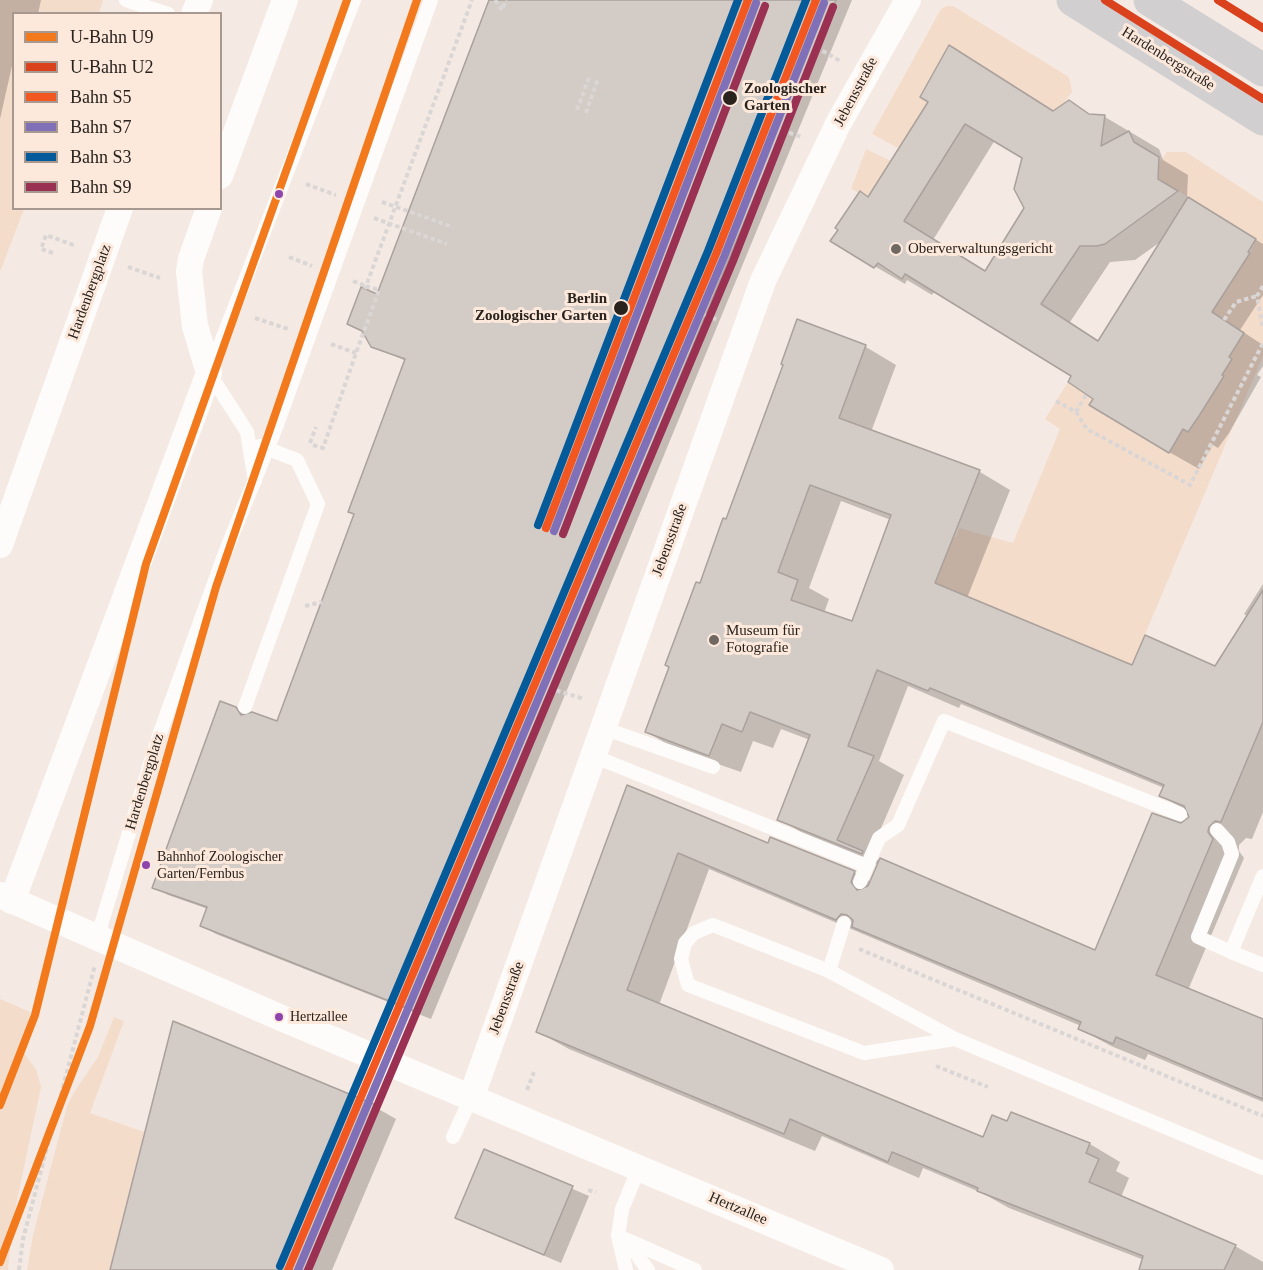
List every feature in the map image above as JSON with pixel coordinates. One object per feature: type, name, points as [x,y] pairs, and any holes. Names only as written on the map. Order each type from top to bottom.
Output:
[{"type":"main road","name":"Hardenbergstraße","points":[[1073,0],[1263,119]]},
{"type":"main road","points":[[1150,0],[1263,70]]},
{"type":"street","points":[[222,171],[285,0]]},
{"type":"street","name":"Jebensstraße","points":[[471,1098],[763,281],[838,124],[908,0]]},
{"type":"street","name":"Hardenbergplatz","points":[[0,545],[119,210]]},
{"type":"street","points":[[97,938],[6,898],[210,373],[195,326],[189,272],[190,259],[208,210]]},
{"type":"street","name":"Hertzallee","points":[[97,938],[881,1270]]},
{"type":"lane","points":[[126,0],[162,12]]},
{"type":"lane","points":[[255,482],[247,432],[210,373],[354,0]]},
{"type":"lane","name":"Hardenbergplatz","points":[[97,938],[157,741],[225,553],[268,448],[431,0]]},
{"type":"lane","points":[[245,707],[318,504],[297,460],[248,442]]},
{"type":"lane","points":[[607,717],[713,767]]},
{"type":"lane","points":[[860,882],[879,838],[898,825],[944,722],[1180,814]]},
{"type":"lane","points":[[593,756],[867,866]]},
{"type":"lane","points":[[1217,830],[1228,842],[1232,854],[1198,937],[1263,965]]},
{"type":"lane","points":[[1231,952],[1263,876]]},
{"type":"lane","points":[[829,971],[844,923]]},
{"type":"lane","points":[[955,1039],[864,1053],[688,985],[681,959],[685,943],[694,933],[713,925],[829,971],[955,1039],[1263,1168]]},
{"type":"lane","points":[[453,1137],[471,1098]]},
{"type":"lane","points":[[626,1270],[622,1238],[622,1209],[639,1168]]},
{"type":"lane","points":[[622,1238],[692,1269]]},
{"type":"lane","points":[[622,1238],[648,1270]]},
{"type":"path","points":[[310,443],[323,448],[379,290],[366,286],[393,206],[472,0]]},
{"type":"path","points":[[495,0],[502,10],[506,0]]},
{"type":"path","points":[[577,110],[590,75]]},
{"type":"path","points":[[586,113],[598,78]]},
{"type":"path","points":[[447,244],[366,215],[358,203],[370,198],[453,227]]},
{"type":"path","points":[[53,254],[41,249],[46,235],[86,250]]},
{"type":"path","points":[[126,266],[164,279]]},
{"type":"path","points":[[1263,286],[1257,296],[1263,329]]},
{"type":"path","points":[[1224,320],[1236,302],[1257,296]]},
{"type":"path","points":[[253,317],[294,332]]},
{"type":"path","points":[[1056,400],[1076,412],[1087,429],[1190,485],[1263,343]]},
{"type":"path","points":[[331,344],[356,353]]},
{"type":"path","points":[[1076,412],[1086,395]]},
{"type":"path","points":[[549,688],[607,717]]},
{"type":"path","points":[[19,1270],[23,1239],[94,975]]},
{"type":"path","points":[[525,1096],[534,1072]]},
{"type":"path","points":[[588,1190],[596,1192]]},
{"type":"shaded area","points":[[0,0],[103,0],[99,12],[12,12],[12,210],[24,210],[0,272]]},
{"type":"shaded area","points":[[953,6],[1069,77],[1072,92],[1063,104],[1055,112],[941,59],[920,96],[928,102],[898,148],[872,134],[941,9]]},
{"type":"shaded area","points":[[866,149],[891,161],[868,197],[851,189]]},
{"type":"shaded area","points":[[1167,152],[1186,152],[1263,202],[1263,356],[1132,665],[935,583],[952,536],[956,537],[959,528],[1013,543],[1060,429],[1045,419],[1068,382],[1092,399],[1089,405],[1169,453],[1183,429],[1188,432],[1224,376],[1222,375],[1232,359],[1202,306],[1250,254],[1256,239],[1151,174]]},
{"type":"shaded area","points":[[0,999],[30,1012],[23,1052],[36,1069],[41,1087],[12,1224],[8,1270],[0,1270]]},
{"type":"shaded area","points":[[114,1017],[124,1021],[90,1113],[144,1132],[110,1270],[27,1270],[33,1235],[67,1106],[98,1057]]},
{"type":"building","points":[[489,0],[836,0],[417,1012],[200,926],[207,907],[152,888],[220,701],[236,707],[241,715],[252,712],[277,721],[354,514],[348,512],[405,359],[371,347],[362,331],[347,324],[361,287],[377,294]]},
{"type":"building","name":"Oberverwaltungsgericht","points":[[949,45],[1053,111],[1069,100],[1089,114],[1105,115],[1101,146],[1129,131],[1134,142],[1159,157],[1158,179],[1178,191],[1105,244],[1080,246],[1041,304],[1098,341],[1188,197],[1256,239],[1248,252],[1250,253],[1212,312],[1244,333],[1229,357],[1232,359],[1222,375],[1224,376],[1199,416],[1188,432],[1183,429],[1169,453],[1089,405],[1093,399],[1068,382],[1071,376],[905,274],[902,279],[878,263],[874,268],[830,241],[838,230],[835,228],[860,191],[868,197],[928,102],[920,97]],"holes":[[[965,124],[1022,158],[1014,189],[1024,208],[985,271],[904,221]]]},
{"type":"building","points":[[797,319],[866,345],[839,418],[980,470],[935,583],[1132,665],[1145,635],[1215,666],[1263,590],[1263,722],[1221,822],[1215,821],[1209,827],[1208,832],[1213,839],[1156,975],[1263,1019],[1263,1099],[1116,1037],[1113,1044],[1078,1029],[1081,1022],[852,927],[853,920],[847,915],[841,914],[836,920],[678,853],[627,990],[983,1137],[992,1115],[1007,1121],[1011,1112],[1090,1143],[1086,1153],[1099,1159],[1089,1182],[1236,1245],[1224,1270],[1139,1270],[1143,1256],[977,1191],[978,1188],[892,1152],[888,1162],[790,1119],[784,1134],[536,1032],[627,785],[768,843],[770,837],[855,871],[851,882],[857,890],[868,886],[880,858],[1095,950],[1152,813],[1181,823],[1189,817],[1184,806],[1159,796],[1164,785],[930,688],[928,691],[877,670],[848,746],[874,756],[837,840],[863,851],[862,854],[777,820],[810,735],[750,712],[742,732],[722,724],[709,756],[645,732],[669,667],[665,665],[696,582],[700,583],[723,518],[726,519],[783,365],[781,364]],"holes":[[[810,485],[891,515],[852,621],[791,600],[798,580],[778,572]]]},
{"type":"building","points":[[173,1021],[376,1105],[306,1270],[110,1270]]},
{"type":"building","points":[[484,1149],[573,1186],[544,1255],[455,1218]]},
{"type":"metro line","name":"U9","points":[[0,1105],[35,1015],[146,564],[347,0]]},
{"type":"metro line","name":"U9","points":[[0,1262],[90,1026],[216,587],[417,0]]},
{"type":"metro line","name":"U2","points":[[1105,0],[1263,99]]},
{"type":"metro line","name":"U2","points":[[1218,0],[1263,28]]},
{"type":"rail line","name":"S3","points":[[538,525],[738,0]]},
{"type":"rail line","name":"S5","points":[[546,528],[748,0]]},
{"type":"rail line","name":"S3","points":[[280,1266],[708,251],[806,0]]},
{"type":"rail line","name":"S5","points":[[288,1270],[716,254],[816,0]]},
{"type":"rail line","name":"S7","points":[[554,531],[756,3]]},
{"type":"rail line","name":"S7","points":[[298,1270],[724,257],[824,3]]},
{"type":"rail line","name":"S9","points":[[563,534],[765,6]]},
{"type":"rail line","name":"S9","points":[[308,1270],[733,261],[833,7]]},
{"type":"place","name":"Zoologischer Garten","points":[[730,98]]},
{"type":"place","name":"Oberverwaltungsgericht","points":[[896,249]]},
{"type":"place","name":"Berlin Zoologischer Garten","points":[[621,308]]},
{"type":"place","name":"Museum für Fotografie","points":[[714,640]]},
{"type":"place","name":"Bahnhof Zoologischer Garten/Fernbus","points":[[146,865]]},
{"type":"place","name":"Hertzallee","points":[[279,1017]]}]
